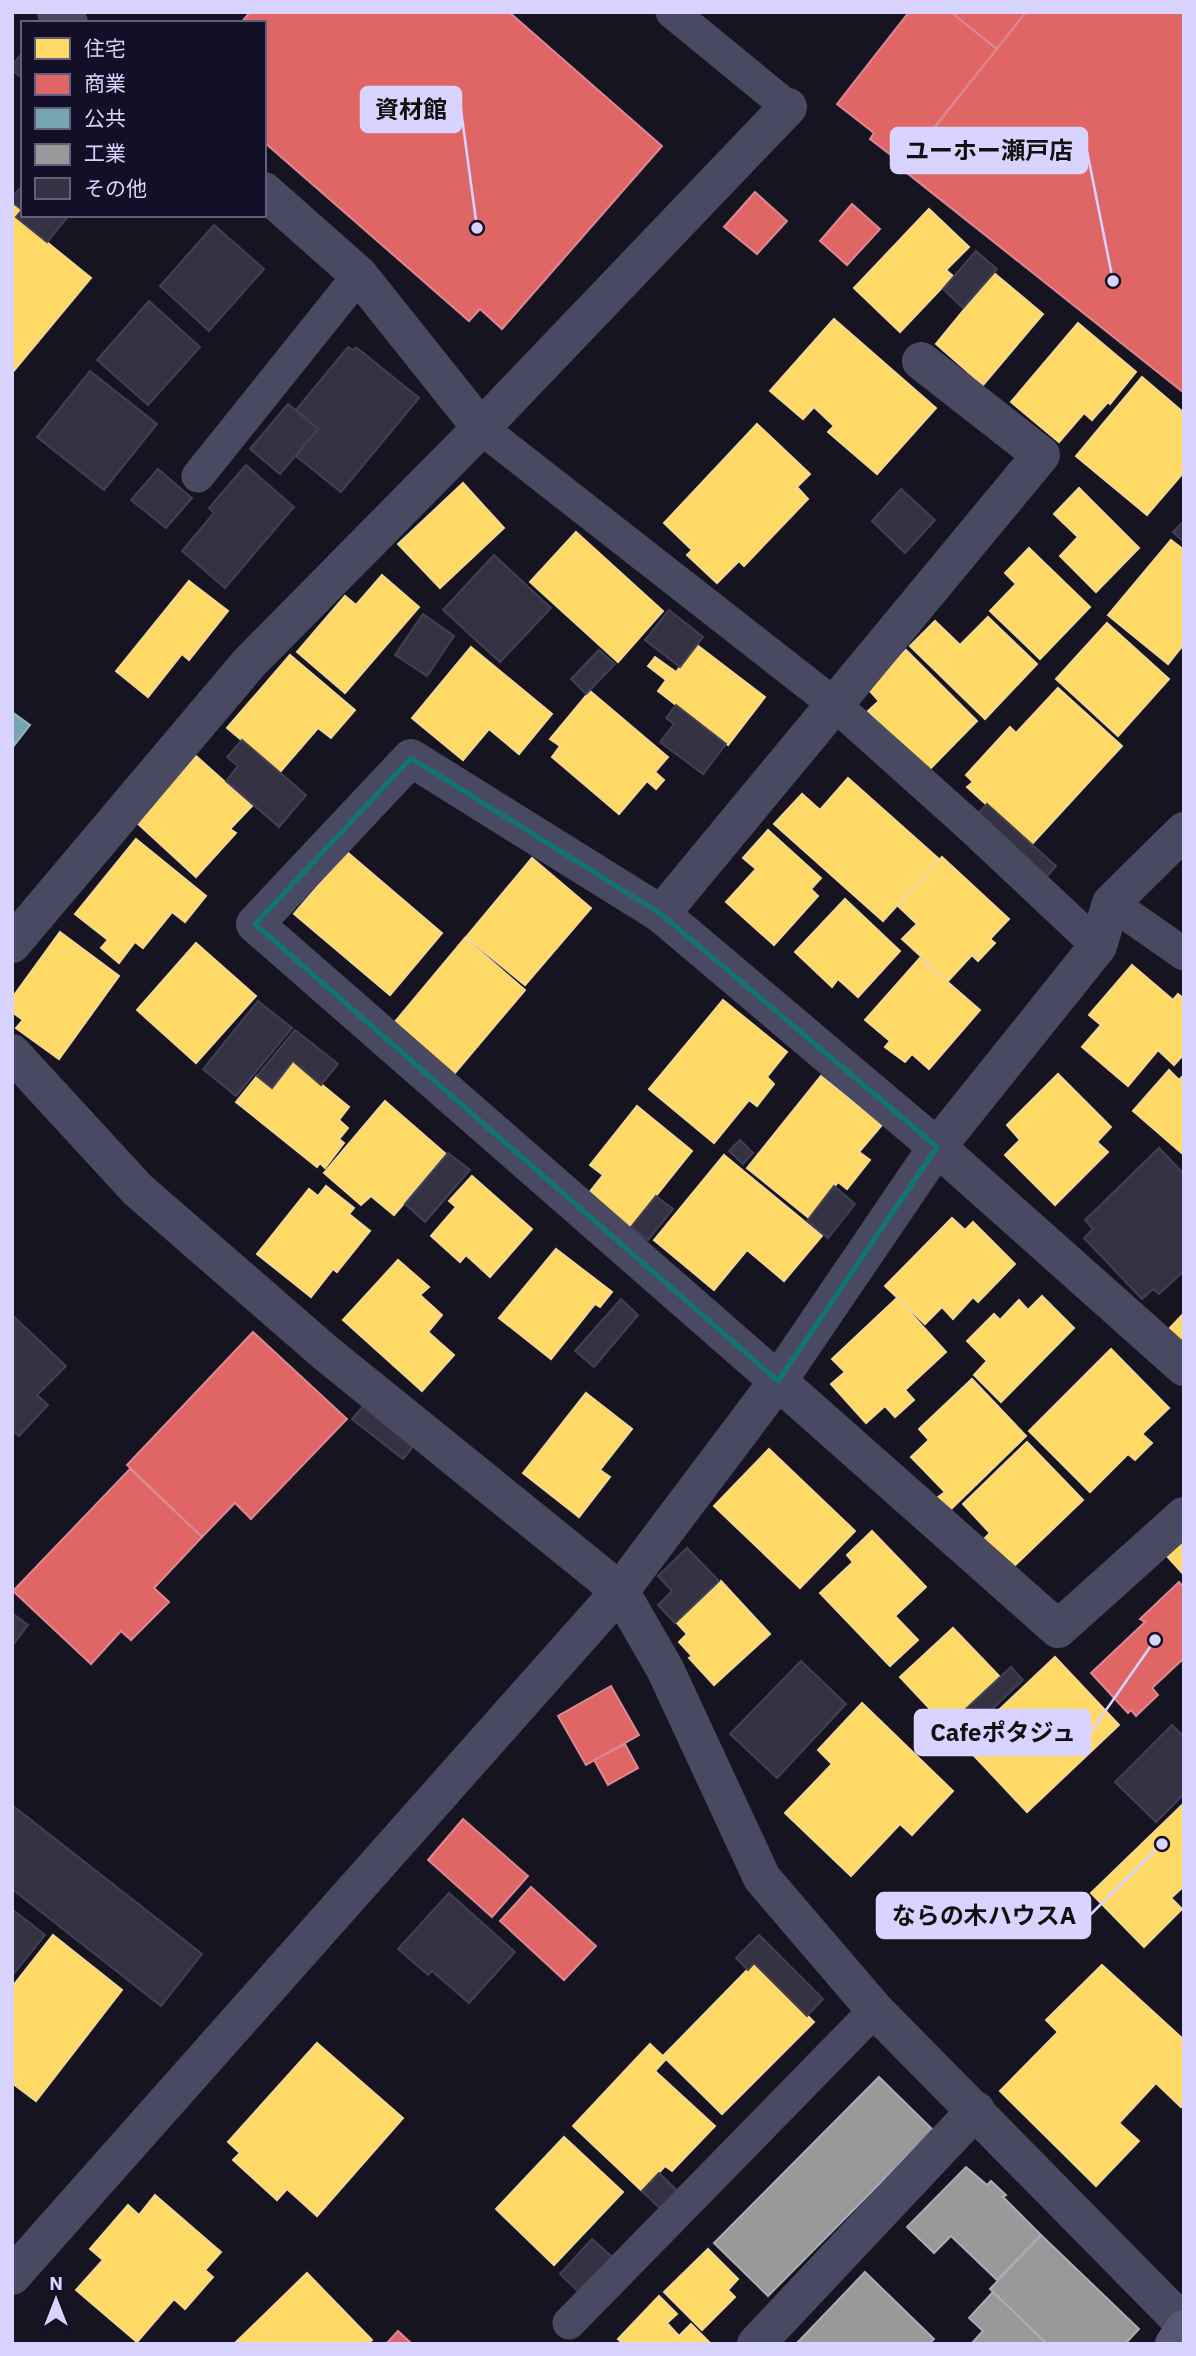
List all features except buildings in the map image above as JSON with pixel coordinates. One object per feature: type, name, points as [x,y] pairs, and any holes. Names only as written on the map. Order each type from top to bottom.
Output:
[{"type":"street","points":[[12,944],[249,663],[481,428],[788,107]]},
{"type":"street","points":[[266,193],[359,275],[481,428]]},
{"type":"street","points":[[661,914],[1041,455],[921,361]]},
{"type":"street","points":[[1184,1367],[937,1147],[661,914],[411,758],[255,923],[1058,1629],[1184,1516]]},
{"type":"street","points":[[12,2276],[620,1591],[778,1381],[937,1147],[1098,946],[1111,903],[1184,831]]},
{"type":"street","points":[[12,1053],[138,1190],[327,1354],[620,1591],[666,1669],[762,1878],[875,2010],[976,2110],[1184,2326],[1174,2344]]},
{"type":"street","points":[[756,2344],[976,2110]]},
{"type":"lane","points":[[672,12],[788,107]]},
{"type":"lane","points":[[198,476],[359,275]]},
{"type":"lane","points":[[481,428],[834,704],[1098,946]]},
{"type":"lane","points":[[1111,903],[1184,954]]},
{"type":"lane","points":[[569,2323],[875,2010]]},
{"type":"highlighted area","points":[[411,758],[661,914],[937,1147],[778,1381],[255,924]]},
{"type":"place","name":"資材館","points":[[477,228]]},
{"type":"place","name":"ユーホー瀬戸店","points":[[1113,281]]},
{"type":"place","name":"Cafeポタジュ","points":[[1155,1640]]},
{"type":"place","name":"ならの木ハウスA","points":[[1162,1844]]}]
